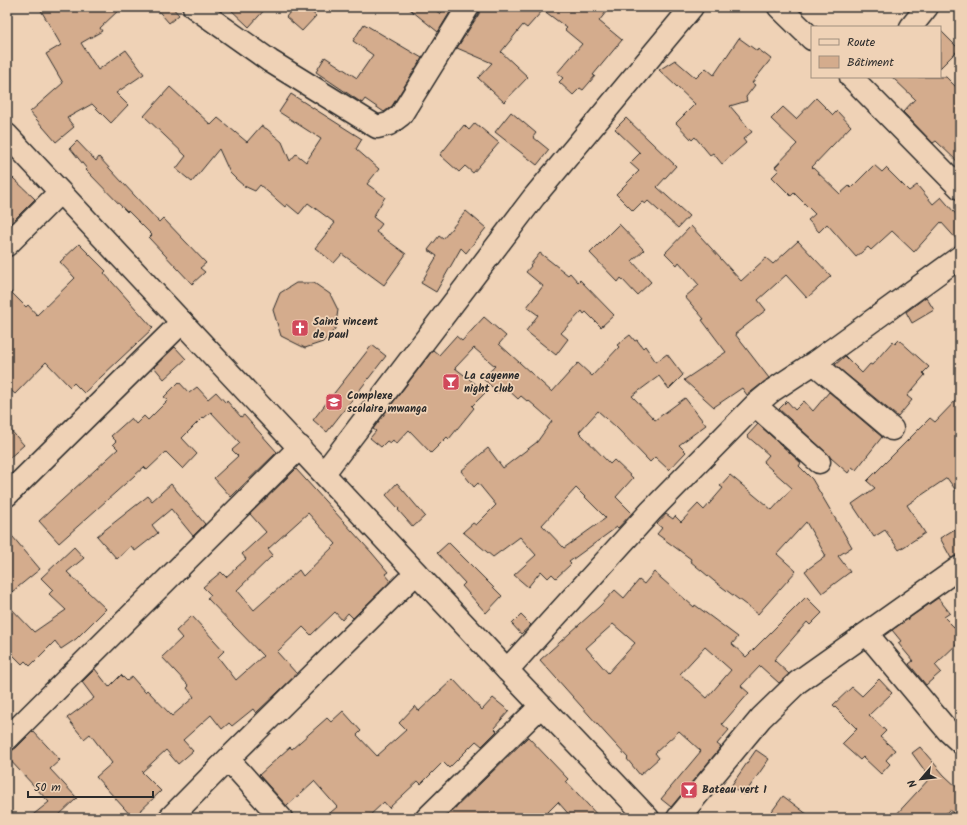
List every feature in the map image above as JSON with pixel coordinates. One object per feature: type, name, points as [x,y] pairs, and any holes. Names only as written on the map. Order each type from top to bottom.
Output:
[{"type":"street","points":[[194,7],[270,61],[377,127],[389,124],[401,115],[468,7]]},
{"type":"street","points":[[324,473],[534,197],[692,7]]},
{"type":"street","points":[[780,7],[811,38]]},
{"type":"street","points":[[912,26],[927,7]]},
{"type":"street","points":[[861,80],[960,188]]},
{"type":"street","points":[[7,135],[507,670],[648,818]]},
{"type":"street","points":[[7,245],[60,192]]},
{"type":"street","points":[[507,670],[651,511],[755,405],[773,390],[814,363],[960,257]]},
{"type":"street","points":[[7,495],[182,322]]},
{"type":"street","points":[[814,363],[892,429]]},
{"type":"street","points":[[755,405],[819,462]]},
{"type":"street","points":[[7,739],[300,447]]},
{"type":"street","points":[[678,818],[761,718],[798,682],[835,654],[867,634],[960,567]]},
{"type":"street","points":[[170,818],[416,573]]},
{"type":"street","points":[[867,634],[948,731],[960,742]]},
{"type":"street","points":[[427,818],[541,706]]},
{"type":"street","points":[[228,759],[281,818]]},
{"type":"building","points":[[39,7],[122,7],[100,28],[102,31],[81,43],[98,70],[126,50],[144,74],[116,93],[128,105],[111,123],[92,104],[67,118],[74,127],[56,142],[30,112],[63,83],[46,54],[61,45]]},
{"type":"building","points":[[155,7],[172,7],[179,15],[169,23]]},
{"type":"building","points":[[228,7],[267,7],[249,27]]},
{"type":"building","points":[[294,7],[306,7],[316,16],[302,31],[286,17]]},
{"type":"building","points":[[407,7],[432,7],[440,14],[445,7],[453,7],[438,32]]},
{"type":"building","points":[[480,7],[610,7],[599,21],[622,40],[593,75],[595,76],[583,90],[580,88],[573,95],[559,82],[563,78],[557,73],[582,44],[565,30],[567,28],[543,10],[527,28],[523,25],[501,52],[528,77],[504,102],[478,78],[492,63],[457,48],[479,14]]},
{"type":"building","points":[[364,24],[422,58],[392,106],[384,112],[365,99],[362,103],[316,72],[325,57],[357,78],[373,55],[353,41]]},
{"type":"building","points":[[941,31],[959,49],[941,67]]},
{"type":"building","points":[[739,38],[757,51],[758,49],[771,59],[752,83],[755,85],[746,97],[747,101],[730,106],[752,132],[743,139],[746,143],[722,164],[713,153],[710,155],[695,137],[692,140],[676,123],[695,104],[659,70],[675,60],[696,78],[706,68],[714,75]]},
{"type":"building","points":[[946,77],[960,91],[960,164],[936,141],[933,143],[903,112],[915,99],[893,78]]},
{"type":"building","points":[[170,87],[211,125],[218,118],[247,142],[261,126],[267,129],[282,142],[290,161],[296,154],[306,162],[321,139],[279,112],[291,94],[362,139],[356,149],[379,169],[367,184],[385,197],[373,217],[382,224],[376,232],[406,254],[384,285],[342,254],[334,263],[315,248],[335,223],[308,203],[299,214],[287,204],[285,207],[260,185],[255,191],[244,186],[230,173],[219,149],[192,182],[176,169],[186,156],[144,116]]},
{"type":"building","points":[[816,98],[833,115],[837,111],[851,126],[812,167],[840,194],[849,186],[851,188],[874,165],[882,172],[886,168],[909,191],[917,185],[933,204],[941,197],[960,219],[960,243],[941,222],[914,252],[892,231],[871,250],[868,247],[856,257],[827,224],[819,232],[808,220],[815,214],[794,193],[791,196],[772,177],[779,170],[775,167],[797,144],[771,119],[783,107],[796,119]]},
{"type":"building","points":[[511,112],[536,133],[533,137],[549,150],[537,165],[495,132]]},
{"type":"building","points":[[626,118],[676,166],[657,187],[689,216],[678,228],[648,201],[645,204],[642,202],[633,211],[616,194],[639,171],[630,163],[640,153],[615,129]]},
{"type":"building","points":[[475,123],[499,143],[473,173],[465,166],[459,172],[440,155],[464,125],[469,130]]},
{"type":"building","points":[[77,141],[96,161],[99,157],[159,222],[163,218],[206,263],[200,268],[205,272],[192,284],[149,238],[152,235],[86,170],[87,169],[70,148]]},
{"type":"building","points":[[13,178],[35,199],[7,227],[7,184]]},
{"type":"building","points":[[466,211],[486,228],[466,253],[461,248],[436,292],[421,283],[437,256],[428,250],[439,236],[443,239]]},
{"type":"building","points":[[619,224],[644,250],[632,261],[651,282],[637,295],[621,278],[618,282],[590,253]]},
{"type":"building","points":[[691,226],[741,281],[766,258],[773,264],[798,241],[831,276],[807,298],[786,275],[758,300],[766,310],[735,334],[769,378],[747,395],[742,388],[714,407],[684,380],[726,352],[702,320],[704,319],[685,297],[699,285],[679,262],[677,265],[665,253]]},
{"type":"building","points":[[79,244],[106,271],[104,273],[153,328],[84,393],[74,383],[70,387],[46,362],[15,394],[7,387],[7,288],[26,307],[28,305],[37,315],[75,278],[60,262]]},
{"type":"building","points":[[540,253],[568,275],[570,273],[578,282],[580,280],[614,315],[601,327],[586,312],[584,314],[582,311],[561,333],[568,339],[556,355],[526,331],[538,315],[527,307],[543,286],[526,272]]},
{"type":"building","points":[[296,283],[314,283],[330,294],[338,310],[335,329],[323,342],[305,348],[281,336],[273,310],[280,293]]},
{"type":"building","points":[[926,297],[934,310],[912,323],[906,312]]},
{"type":"building","points":[[484,317],[506,336],[499,344],[552,392],[578,363],[592,376],[619,347],[617,345],[630,335],[635,341],[637,340],[643,348],[645,346],[656,362],[667,354],[683,375],[669,389],[659,376],[632,396],[655,420],[685,398],[706,425],[679,445],[686,452],[669,470],[655,457],[650,462],[598,411],[579,432],[610,464],[614,460],[633,478],[616,497],[632,513],[618,528],[617,527],[569,562],[571,564],[556,578],[552,574],[548,578],[541,571],[528,587],[514,575],[536,555],[520,537],[493,557],[463,532],[473,523],[476,525],[496,505],[478,483],[474,487],[461,471],[488,448],[503,468],[537,442],[552,421],[528,400],[527,401],[521,396],[518,399],[505,387],[499,393],[483,379],[495,366],[474,348],[455,368],[486,392],[472,406],[474,408],[449,439],[447,437],[431,453],[409,430],[396,444],[393,440],[390,443],[387,441],[381,447],[370,438],[376,431],[373,429],[433,350],[439,355],[456,336],[462,341]],"holes":[[[576,488],[606,518],[564,548],[542,525]]]},
{"type":"building","points":[[899,340],[929,367],[923,373],[925,375],[907,396],[912,400],[898,417],[835,365],[845,356],[862,373],[870,364],[872,365],[893,341],[895,344]]},
{"type":"building","points":[[372,345],[386,356],[327,432],[313,420]]},
{"type":"building","points":[[175,347],[186,359],[164,379],[154,367]]},
{"type":"building","points":[[179,382],[189,393],[197,387],[208,399],[216,392],[226,403],[227,401],[241,417],[244,415],[277,452],[231,497],[214,478],[238,456],[232,450],[240,443],[211,412],[204,418],[203,417],[182,438],[197,454],[183,469],[166,452],[147,470],[144,467],[59,543],[39,521],[118,449],[113,444],[116,441],[111,436],[131,418],[136,424],[144,416],[148,420],[168,400],[164,397]]},
{"type":"building","points":[[829,392],[882,437],[856,470],[852,467],[848,473],[779,409],[787,401],[795,410],[804,401],[813,411]]},
{"type":"building","points":[[960,396],[960,496],[947,478],[907,505],[925,533],[899,550],[885,530],[874,537],[852,504],[875,488],[867,481],[930,418],[935,422]]},
{"type":"building","points":[[758,424],[801,463],[799,466],[812,479],[852,547],[838,556],[850,572],[822,593],[805,571],[826,556],[806,522],[777,554],[796,571],[758,614],[714,581],[690,561],[691,559],[657,534],[662,528],[657,524],[666,514],[673,519],[675,516],[681,522],[698,504],[704,510],[723,488],[720,486],[730,475],[772,510],[792,488],[763,462],[769,455],[747,436]]},
{"type":"building","points":[[7,426],[24,445],[7,460]]},
{"type":"building","points":[[296,469],[372,553],[388,572],[385,574],[391,581],[353,618],[348,613],[342,620],[335,612],[311,635],[303,627],[277,652],[297,674],[256,713],[253,709],[232,726],[229,723],[222,729],[211,715],[183,740],[193,751],[178,764],[166,750],[142,772],[161,791],[133,818],[96,777],[112,763],[90,734],[84,739],[67,718],[94,698],[82,682],[95,669],[109,687],[121,675],[127,681],[132,677],[145,692],[147,690],[172,716],[194,697],[187,688],[189,686],[162,657],[182,638],[176,631],[192,616],[224,651],[218,657],[236,680],[263,656],[207,598],[211,595],[203,587],[221,572],[226,577],[246,559],[242,554],[266,532],[250,514]],"holes":[[[308,513],[336,544],[303,576],[299,570],[254,610],[237,590],[273,555],[268,549]]]},
{"type":"building","points":[[397,483],[425,516],[413,527],[386,495]]},
{"type":"building","points":[[171,484],[205,524],[193,536],[171,509],[152,525],[158,533],[135,551],[131,546],[117,559],[97,536],[148,496],[152,501]]},
{"type":"building","points":[[960,526],[960,555],[951,558],[940,538]]},
{"type":"building","points":[[7,530],[40,569],[7,596]]},
{"type":"building","points":[[448,543],[502,596],[486,613],[462,586],[465,583],[437,553]]},
{"type":"building","points":[[74,547],[84,558],[67,572],[106,609],[76,639],[61,649],[55,641],[30,666],[25,661],[22,664],[7,649],[7,604],[34,632],[66,610],[49,594],[53,590],[41,578]]},
{"type":"building","points":[[654,572],[694,607],[695,605],[738,637],[732,644],[746,657],[806,597],[822,613],[810,625],[807,622],[774,660],[789,674],[779,683],[760,666],[741,686],[749,693],[722,724],[729,730],[717,744],[721,747],[671,807],[661,799],[701,751],[679,731],[655,753],[659,758],[640,775],[627,759],[628,758],[540,660],[600,606],[615,590],[624,598],[639,580],[644,584]],"holes":[[[613,624],[635,643],[608,673],[586,648]],[[705,647],[731,670],[707,698],[680,674]]]},
{"type":"building","points":[[938,598],[950,613],[944,617],[960,633],[960,641],[935,665],[941,672],[926,685],[909,664],[913,661],[898,643],[901,641],[892,630]]},
{"type":"building","points":[[521,615],[531,625],[521,634],[512,624]]},
{"type":"building","points":[[453,679],[482,710],[493,698],[509,711],[494,728],[497,731],[482,746],[476,741],[449,768],[443,762],[421,784],[418,781],[389,808],[384,802],[367,818],[324,818],[337,807],[314,781],[287,806],[259,775],[290,747],[292,749],[327,718],[331,722],[343,711],[361,731],[357,735],[377,756],[406,730],[399,723],[415,706],[419,711]]},
{"type":"building","points":[[879,679],[892,693],[869,715],[886,731],[880,737],[895,750],[886,760],[890,764],[881,774],[863,757],[860,760],[842,744],[857,729],[833,705],[852,687],[862,696]]},
{"type":"building","points":[[33,731],[60,760],[50,769],[77,798],[56,818],[29,818],[49,802],[7,757],[7,754],[16,748]]},
{"type":"building","points":[[528,737],[568,779],[566,781],[600,818],[572,818],[558,802],[542,818],[445,818]]},
{"type":"building","points":[[920,747],[944,775],[960,790],[960,818],[949,810],[942,818],[893,818],[930,778],[912,753]]},
{"type":"building","points":[[756,750],[769,759],[744,795],[731,786]]},
{"type":"building","points":[[783,796],[812,818],[767,818]]},
{"type":"place","name":"Saint vincent de paul","points":[[300,328]]},
{"type":"place","name":"La cayenne night club","points":[[451,382]]},
{"type":"place","name":"Complexe scolaire mwanga","points":[[334,402]]},
{"type":"place","name":"Bateau vert 1","points":[[689,790]]}]
